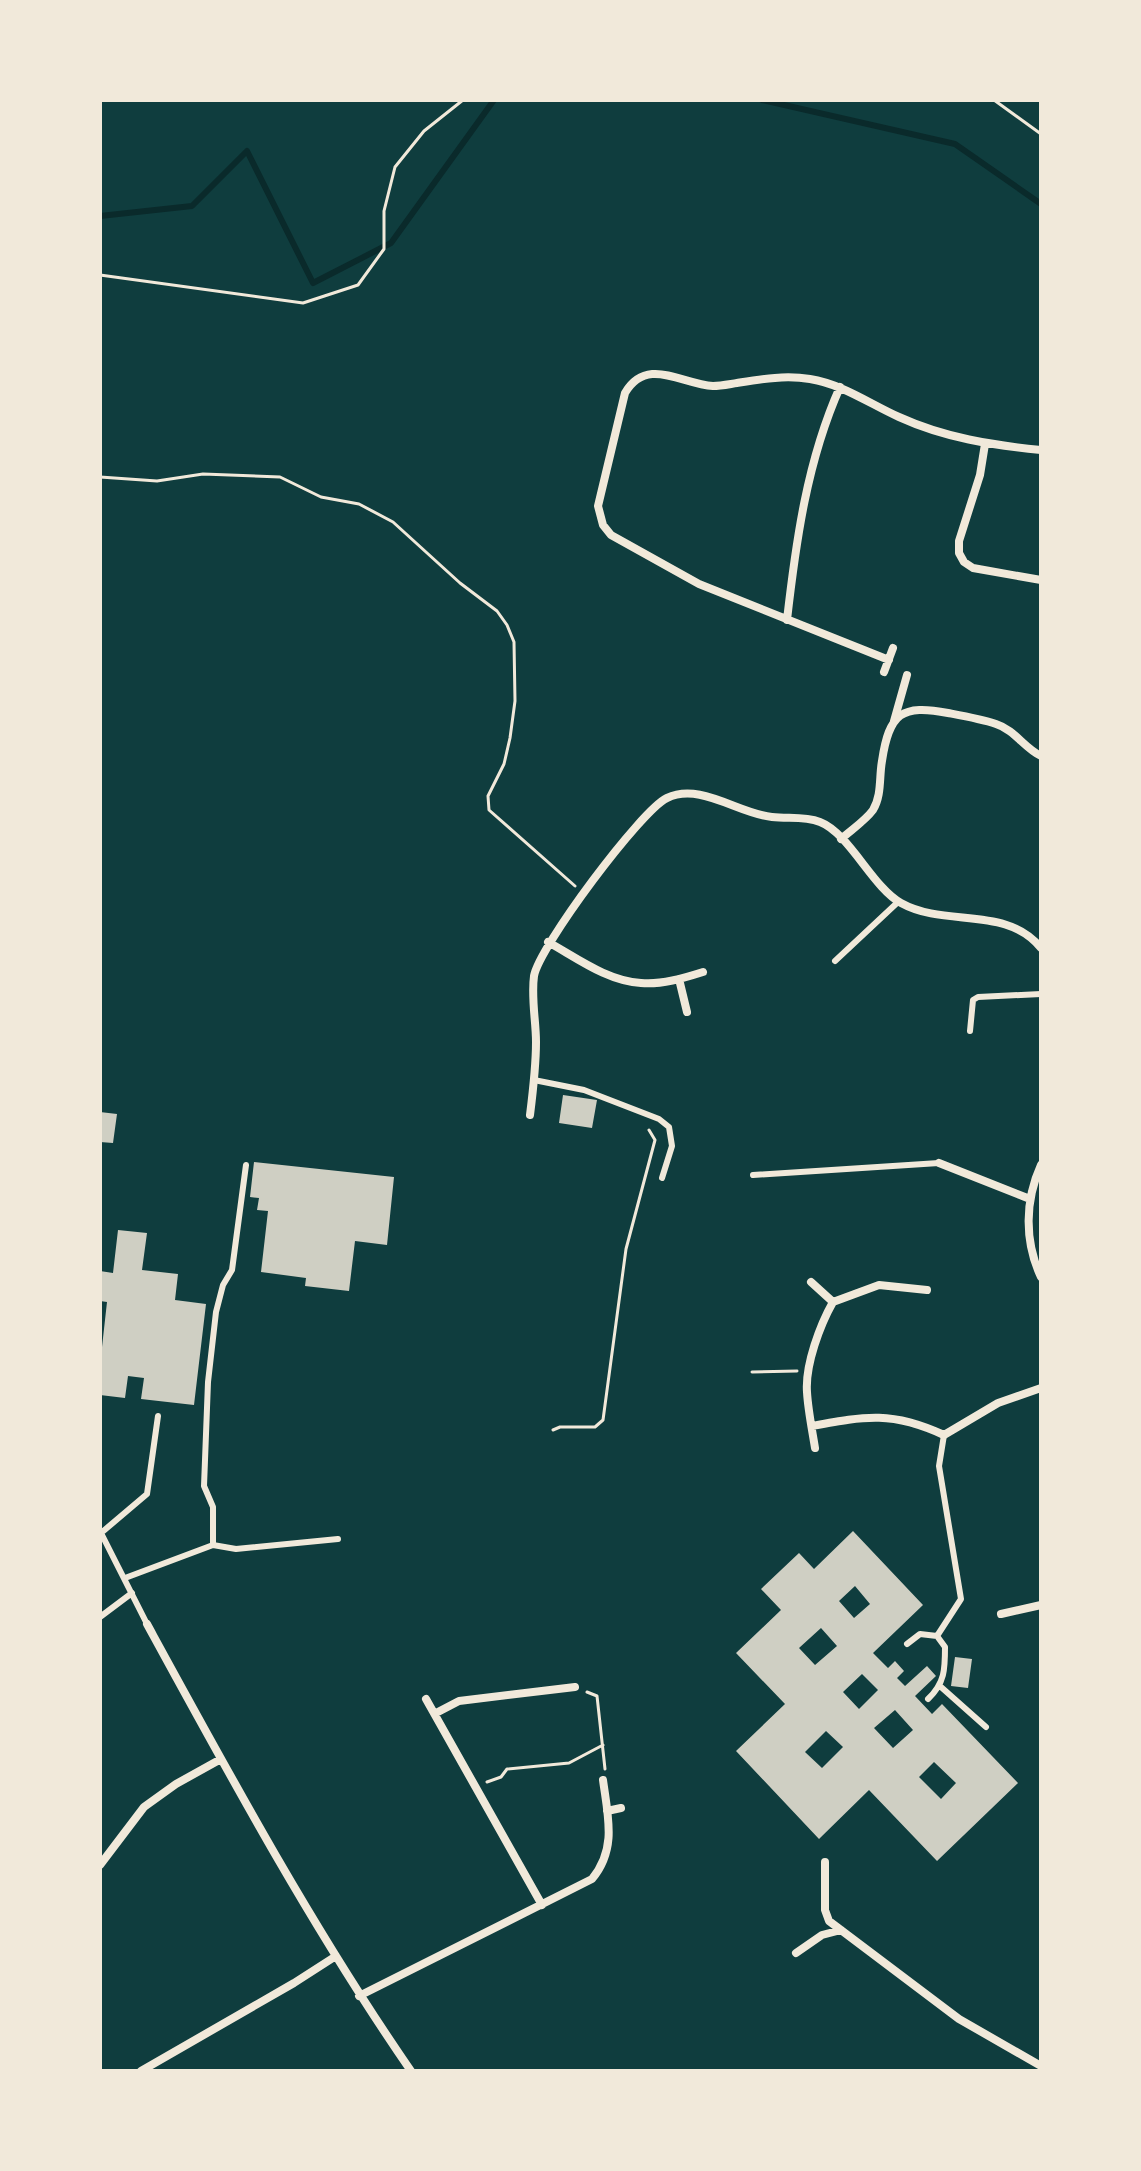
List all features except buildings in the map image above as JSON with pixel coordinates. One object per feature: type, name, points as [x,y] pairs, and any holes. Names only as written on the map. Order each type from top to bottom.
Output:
[{"type":"street","points":[[889,660],[699,584],[611,535],[603,525],[598,506],[625,393],[632,382],[657,373],[714,386],[783,376],[813,379],[840,387],[901,418],[948,436],[985,444],[1041,450]]},
{"type":"street","points":[[787,620],[803,504],[830,410],[840,387]]},
{"type":"street","points":[[985,444],[980,475],[959,541],[959,553],[964,562],[973,568],[1041,580]]},
{"type":"street","points":[[884,672],[893,648]]},
{"type":"street","points":[[841,839],[873,809],[881,783],[882,761],[907,675]]},
{"type":"street","points":[[894,722],[906,711],[919,708],[964,716],[997,724],[1011,731],[1028,750],[1041,756]]},
{"type":"street","points":[[530,1115],[534,1080],[535,975],[548,942],[651,808],[668,797],[687,794],[771,817],[800,817],[823,823],[898,902],[929,915],[998,921],[1019,929],[1041,948]]},
{"type":"street","points":[[548,942],[606,975],[641,984],[703,972]]},
{"type":"street","points":[[679,979],[687,1012]]},
{"type":"street","points":[[939,1163],[1030,1199]]},
{"type":"street","points":[[1041,1165],[1030,1199],[1028,1232],[1041,1277]]},
{"type":"street","points":[[1031,1243],[1041,1243]]},
{"type":"street","points":[[811,1282],[833,1302]]},
{"type":"street","points":[[815,1448],[807,1390],[808,1374],[822,1322],[833,1302],[879,1285],[927,1290]]},
{"type":"street","points":[[812,1426],[864,1417],[896,1417],[944,1435],[998,1403],[1041,1388]]},
{"type":"street","points":[[1001,1614],[1041,1605]]},
{"type":"street","points":[[147,1624],[221,1759],[359,1996],[411,2071]]},
{"type":"street","points":[[550,1678],[553,1689]]},
{"type":"street","points":[[436,1713],[459,1701],[575,1687]]},
{"type":"street","points":[[426,1699],[542,1905]]},
{"type":"street","points":[[100,1865],[144,1807],[176,1784],[221,1759]]},
{"type":"street","points":[[359,1996],[592,1879],[600,1869],[610,1841],[603,1780]]},
{"type":"street","points":[[607,1811],[621,1808]]},
{"type":"street","points":[[825,1862],[825,1910],[829,1921],[948,2012],[1041,2066]]},
{"type":"street","points":[[796,1953],[822,1935],[841,1930]]},
{"type":"street","points":[[141,2071],[336,1956]]},
{"type":"lane","points":[[835,961],[898,902]]},
{"type":"lane","points":[[970,1031],[973,1000],[978,997],[1041,994]]},
{"type":"lane","points":[[534,1080],[584,1090],[659,1119],[669,1127],[673,1136],[662,1178]]},
{"type":"lane","points":[[753,1175],[939,1163]]},
{"type":"lane","points":[[213,1545],[213,1507],[204,1486],[208,1382],[216,1312],[223,1285],[232,1270],[246,1165]]},
{"type":"lane","points":[[147,1624],[101,1532],[147,1494],[158,1416]]},
{"type":"lane","points":[[937,1636],[961,1599],[939,1466],[944,1435]]},
{"type":"lane","points":[[125,1578],[213,1545],[236,1549],[338,1539]]},
{"type":"lane","points":[[100,1617],[132,1593]]},
{"type":"lane","points":[[907,1644],[920,1634],[937,1636],[945,1647],[945,1676],[941,1687],[928,1699]]},
{"type":"lane","points":[[941,1687],[986,1727]]},
{"type":"path","points":[[100,275],[303,303],[358,285],[384,249],[384,211],[395,167],[424,131],[463,100]]},
{"type":"path","points":[[994,100],[1041,134]]},
{"type":"path","points":[[100,477],[157,481],[203,474],[280,477],[321,497],[359,504],[393,522],[460,583],[497,611],[514,642],[515,701],[504,764],[488,796],[489,810],[584,893]]},
{"type":"path","points":[[553,1430],[560,1427],[595,1427],[603,1420],[626,1249],[655,1140],[650,1130],[638,1124]]},
{"type":"path","points":[[752,1372],[799,1371],[808,1374]]},
{"type":"path","points":[[575,1687],[597,1696],[605,1762],[603,1780]]},
{"type":"path","points":[[476,1786],[501,1777],[507,1769],[569,1763],[603,1745]]},
{"type":"waterway","points":[[100,216],[192,206],[247,151],[313,283],[391,243],[494,100]]},
{"type":"waterway","points":[[762,100],[955,144],[1041,204]]}]
